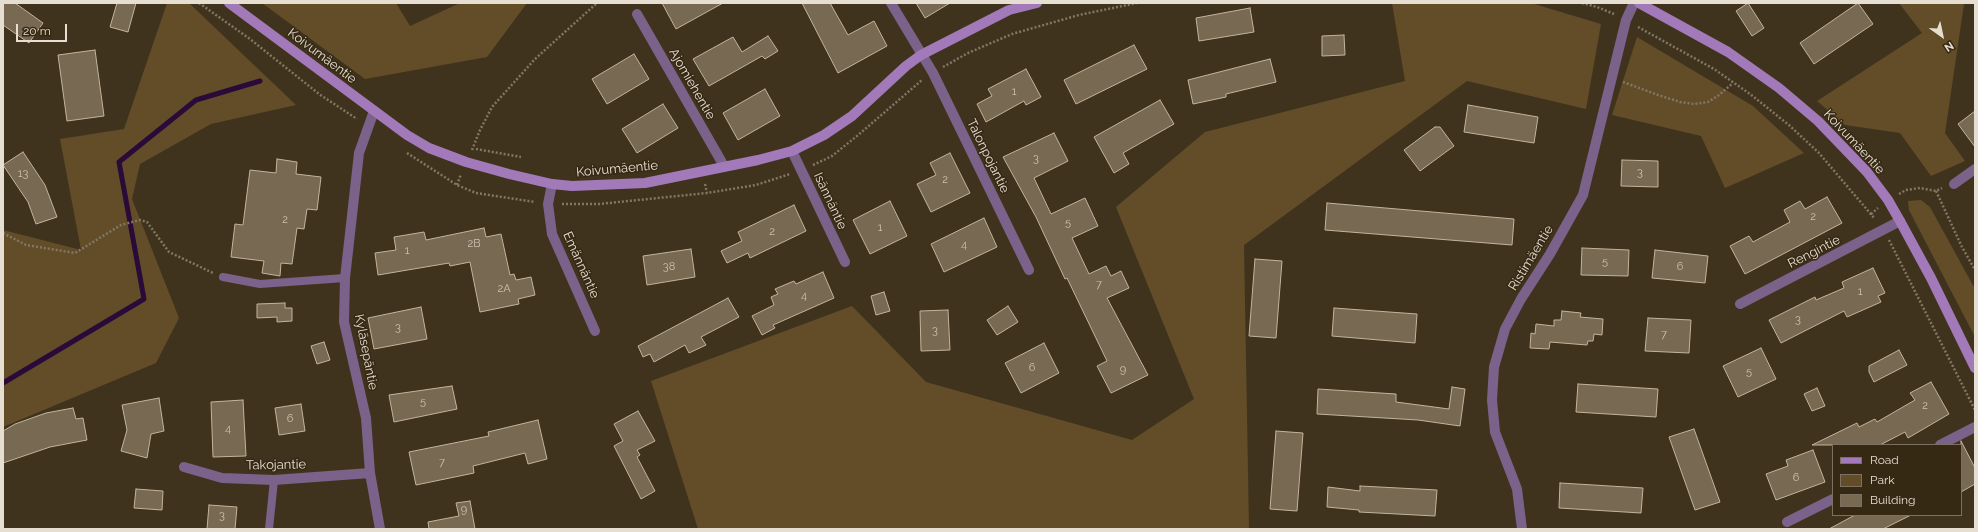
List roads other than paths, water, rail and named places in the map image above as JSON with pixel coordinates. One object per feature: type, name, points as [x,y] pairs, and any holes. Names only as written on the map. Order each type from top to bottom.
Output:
[{"type":"street","name":"Koivumäentie","points":[[229,3],[407,135],[429,148],[466,162],[552,184],[572,186],[645,183],[758,160],[792,151],[824,135],[852,116],[906,66],[921,55],[1009,10],[1037,3]]},
{"type":"street","name":"Talonpojantie","points":[[891,3],[932,73],[1029,270]]},
{"type":"street","name":"Ristimäentie","points":[[1522,529],[1517,489],[1495,432],[1492,400],[1494,367],[1505,329],[1521,300],[1550,254],[1583,194],[1626,20],[1634,3]]},
{"type":"street","name":"Koivumäentie","points":[[1639,3],[1728,52],[1780,88],[1818,121],[1867,172],[1888,200],[1900,221],[1931,278],[1975,368]]},
{"type":"street","name":"Ajomiehentie","points":[[637,14],[724,166]]},
{"type":"street","name":"Kyläsepäntie","points":[[374,110],[359,153],[345,278],[344,322],[366,418],[370,473],[380,529]]},
{"type":"street","name":"Isännäntie","points":[[792,151],[845,262]]},
{"type":"street","points":[[1954,184],[1975,169]]},
{"type":"street","name":"Emännäntie","points":[[552,184],[548,204],[552,234],[595,331]]},
{"type":"street","name":"Rengintie","points":[[1740,304],[1884,231],[1900,221]]},
{"type":"street","points":[[1942,444],[1975,428]]},
{"type":"street","name":"Takojantie","points":[[184,467],[222,478],[274,480],[370,473]]},
{"type":"street","points":[[1787,522],[1832,500]]},
{"type":"lane","points":[[223,277],[260,284],[345,278]]},
{"type":"lane","points":[[269,529],[274,480]]},
{"type":"waterway","points":[[3,383],[144,299],[119,162],[196,100],[260,81]]}]
